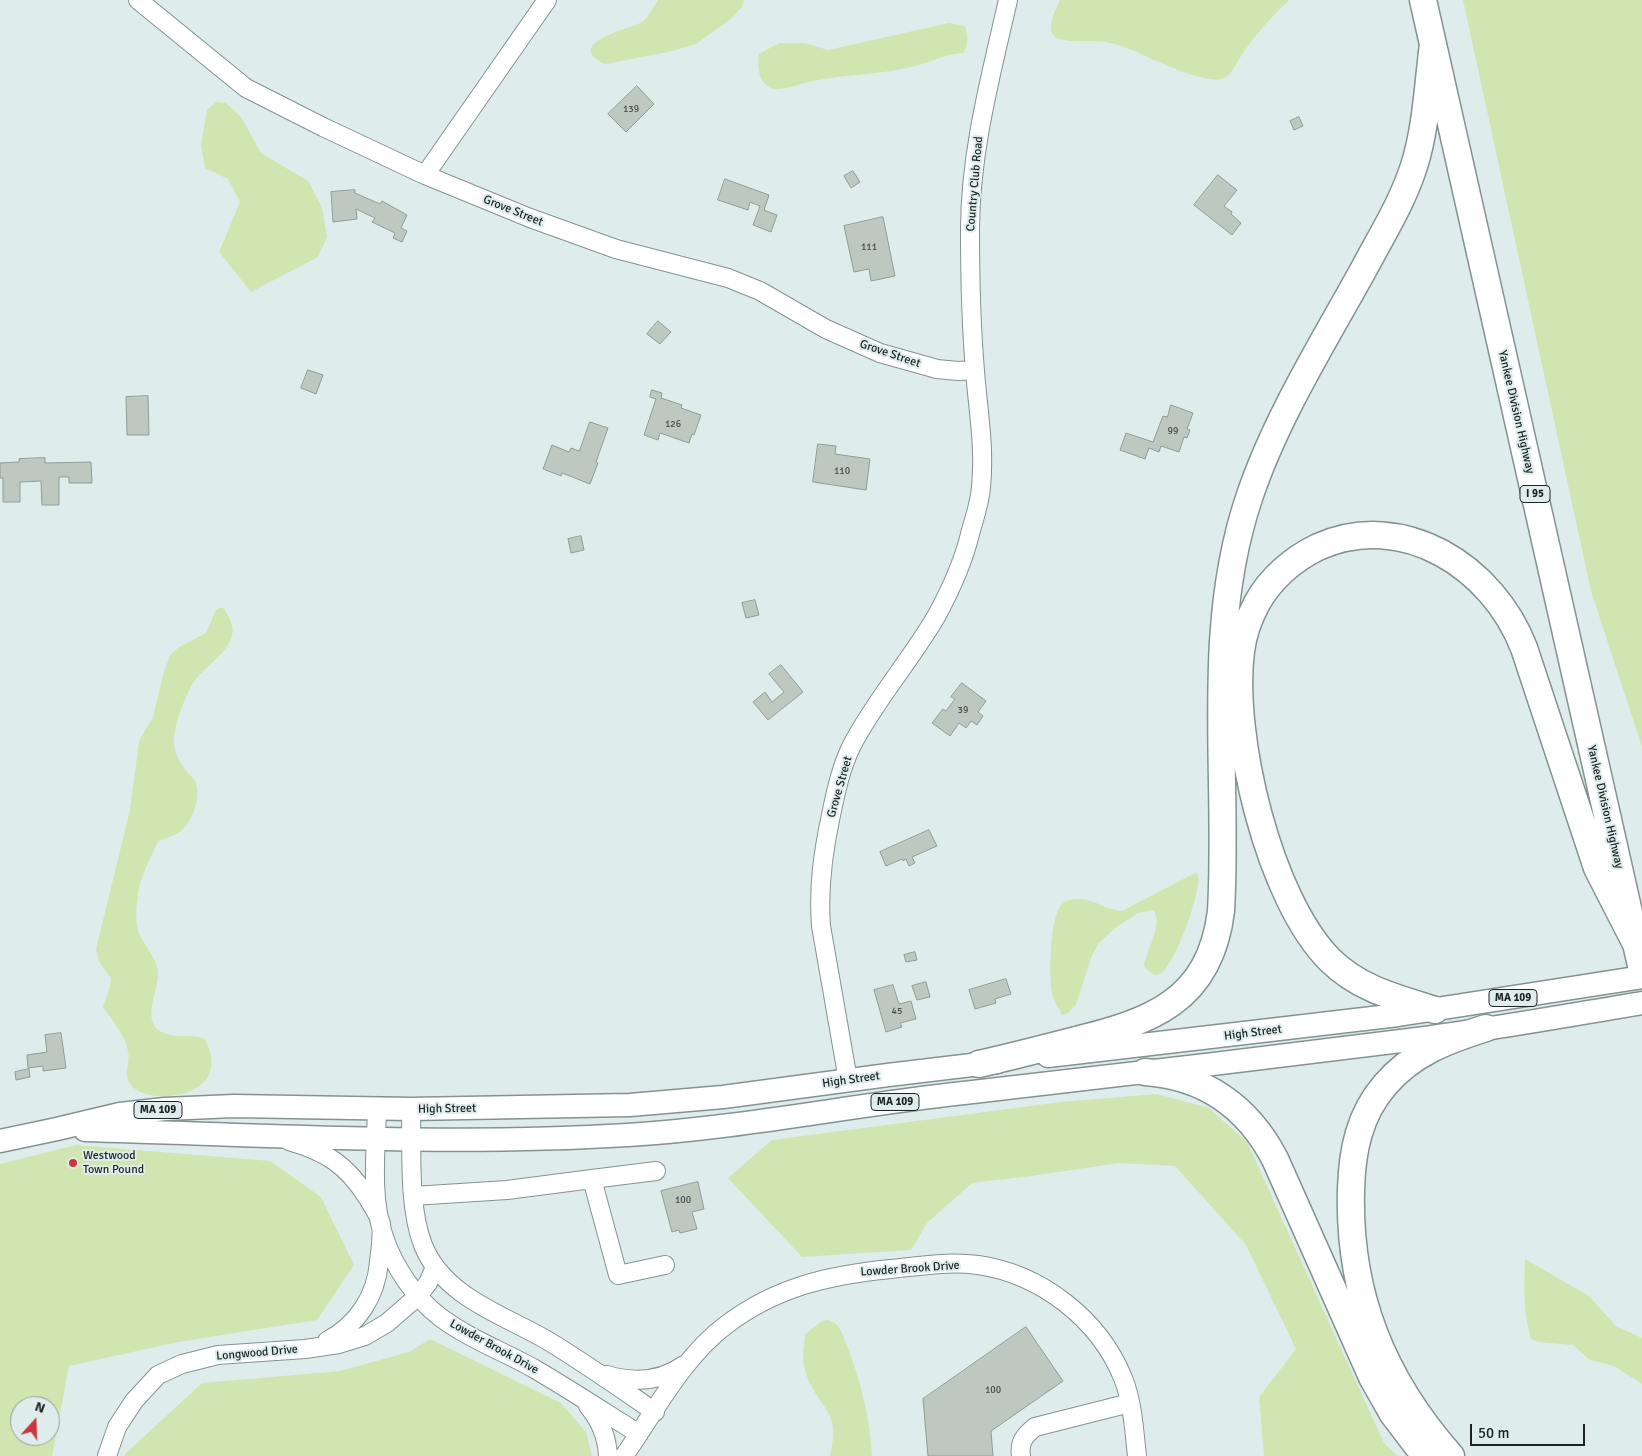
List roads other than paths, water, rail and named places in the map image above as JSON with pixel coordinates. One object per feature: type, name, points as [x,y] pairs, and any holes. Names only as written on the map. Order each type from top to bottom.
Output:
[{"type":"highway","name":"Yankee Division Highway","points":[[1423,0],[1642,970]]},
{"type":"highway","points":[[979,1064],[1110,1032],[1149,1018],[1167,1008],[1186,990],[1207,959],[1217,935],[1221,912],[1222,637],[1228,579],[1240,528],[1255,481],[1272,440],[1410,179],[1421,137],[1433,44]]},
{"type":"highway","points":[[1435,1010],[1382,993],[1362,984],[1332,962],[1317,946],[1299,918],[1284,886],[1265,837],[1253,793],[1244,742],[1240,692],[1241,652],[1248,624],[1263,594],[1284,570],[1312,550],[1336,541],[1358,536],[1387,536],[1421,543],[1458,563],[1479,580],[1499,601],[1513,622],[1524,648],[1597,868],[1636,944]]},
{"type":"highway","points":[[1452,1456],[1406,1398],[1385,1359],[1372,1327],[1359,1283],[1352,1246],[1350,1216],[1351,1176],[1361,1123],[1368,1108],[1386,1083],[1412,1060],[1434,1047],[1486,1028]]},
{"type":"highway","points":[[1145,1072],[1181,1078],[1204,1087],[1236,1107],[1254,1125],[1275,1159],[1372,1377],[1393,1414],[1425,1456]]},
{"type":"main road","name":"High Street","points":[[0,1141],[120,1114],[188,1108],[234,1106],[411,1109],[630,1105],[716,1098],[848,1080],[1435,1010],[1642,978]]},
{"type":"main road","name":"High Street","points":[[57,1129],[376,1138],[550,1138],[658,1133],[956,1094],[1413,1039],[1642,1004]]},
{"type":"street","name":"Grove Street","points":[[138,0],[246,88],[323,127],[425,174],[530,218],[616,250],[728,278],[760,291],[826,329],[880,353],[937,369],[975,370],[983,455],[981,489],[964,556],[950,591],[937,615],[866,722],[850,750],[836,790],[824,849],[820,879],[819,906],[821,926],[848,1080]]},
{"type":"street","points":[[425,174],[547,0]]},
{"type":"street","name":"Country Club Road","points":[[975,370],[970,288],[971,201],[986,97],[1008,0]]},
{"type":"street","name":"Lowder Brook Drive","points":[[377,1109],[376,1199],[380,1224],[396,1264],[418,1296],[439,1316],[464,1333],[524,1363],[639,1434]]},
{"type":"street","points":[[411,1109],[413,1196],[419,1234],[423,1246],[435,1267],[444,1278],[465,1296],[544,1339],[654,1412]]},
{"type":"street","points":[[256,1134],[301,1144],[342,1166],[362,1188],[376,1212],[380,1224]]},
{"type":"street","points":[[413,1196],[507,1190],[656,1171]]},
{"type":"street","points":[[592,1179],[618,1275],[665,1265]]},
{"type":"street","name":"Longwood Drive","points":[[306,1350],[325,1342],[346,1329],[362,1312],[376,1283],[381,1242],[380,1224]]},
{"type":"street","name":"Lowder Brook Drive","points":[[624,1456],[689,1362],[709,1340],[732,1321],[768,1299],[805,1284],[860,1272],[935,1265],[978,1265],[1006,1271],[1035,1284],[1080,1315],[1097,1334],[1123,1378],[1130,1403],[1137,1456]]},
{"type":"street","name":"Longwood Drive","points":[[107,1456],[116,1427],[134,1401],[158,1375],[182,1364],[218,1355],[306,1350],[340,1344],[365,1336],[387,1323],[418,1296],[428,1282],[435,1267]]},
{"type":"street","points":[[593,1370],[618,1378],[642,1380],[671,1374],[689,1362]]},
{"type":"street","points":[[575,1393],[585,1402],[598,1420],[606,1442],[608,1456]]},
{"type":"street","points":[[1021,1456],[1020,1447],[1024,1436],[1034,1427],[1130,1403]]},
{"type":"place","name":"Westwood Town Pound","points":[[73,1163]]}]
